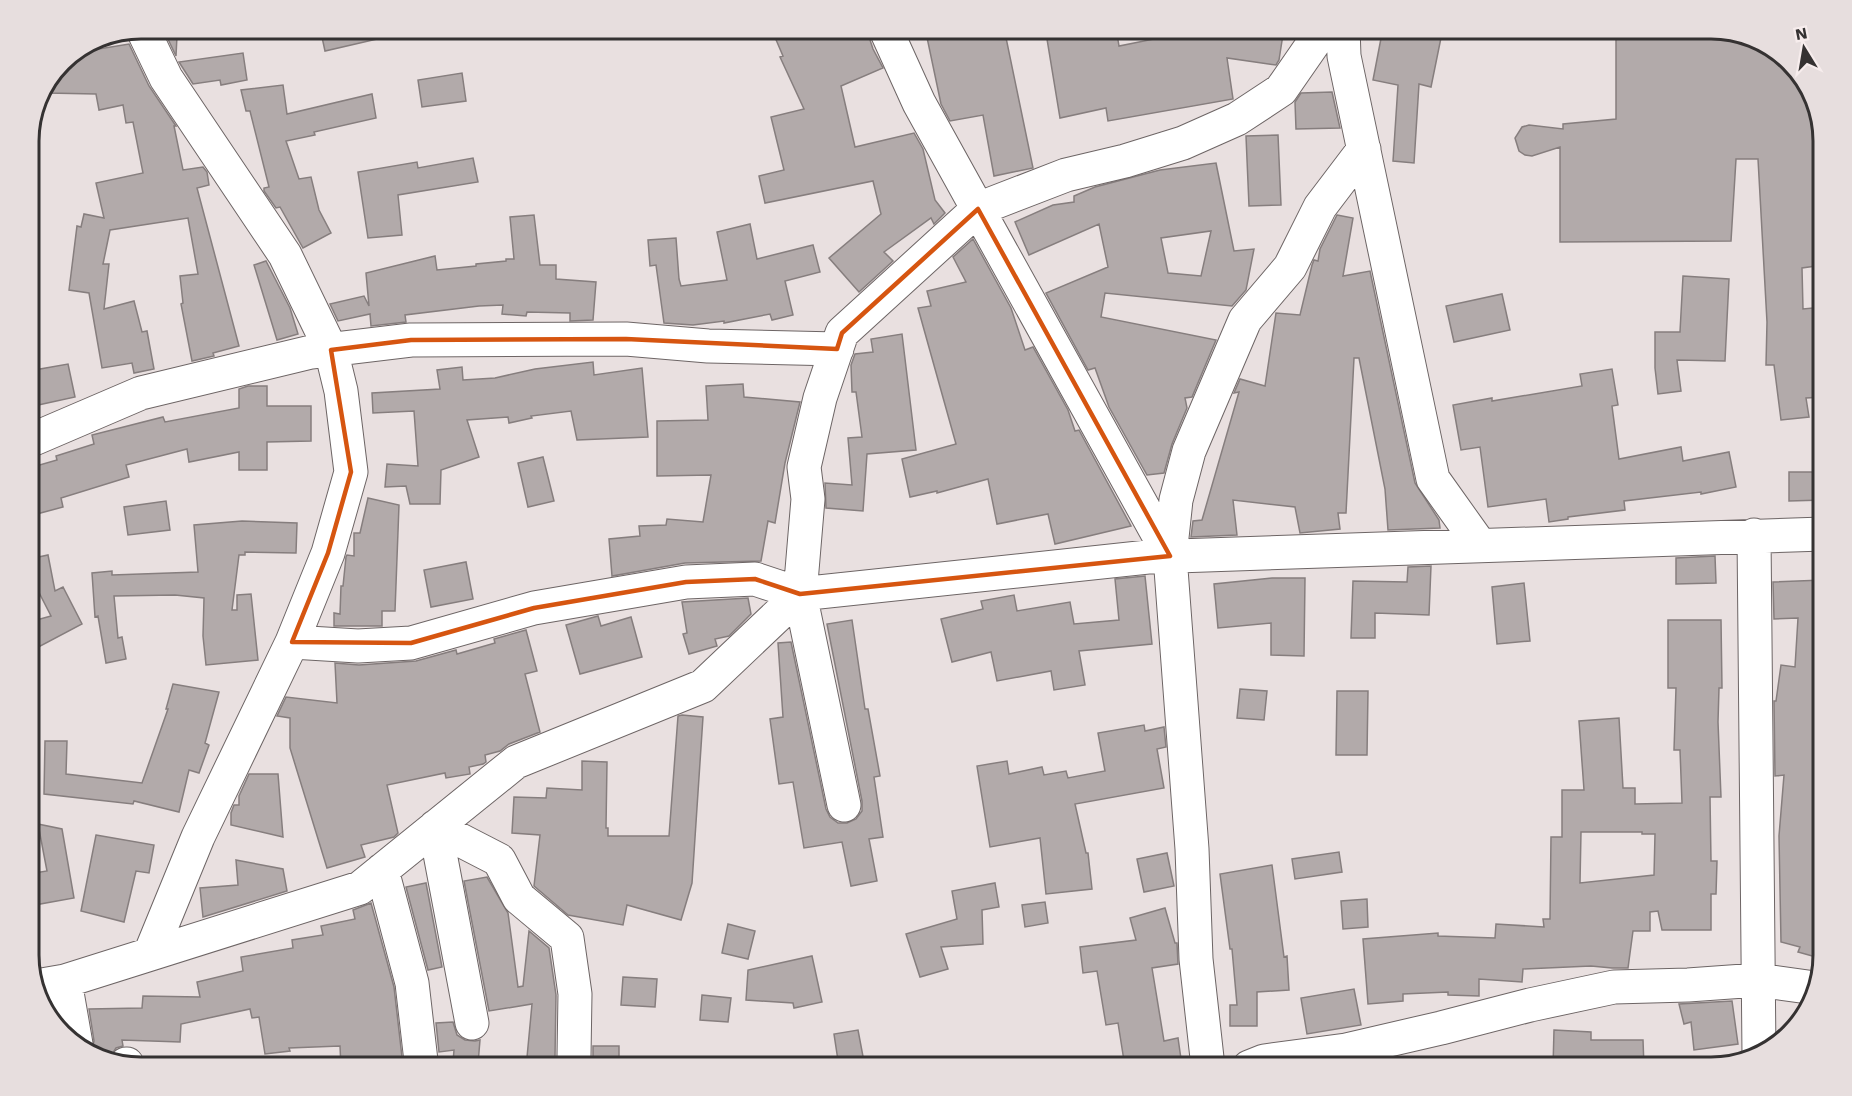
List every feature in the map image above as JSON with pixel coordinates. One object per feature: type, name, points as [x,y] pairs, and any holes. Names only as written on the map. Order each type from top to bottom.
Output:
[{"type":"street","points":[[147,39],[166,78],[285,255],[331,350],[341,390],[351,472],[328,553],[292,642],[198,837],[150,954]]},
{"type":"street","points":[[890,39],[919,103],[1170,556]]},
{"type":"street","points":[[844,805],[801,594],[807,499],[804,467],[820,398],[842,333],[978,209],[1066,175],[1125,161],[1183,142],[1237,119],[1281,90],[1316,39]]},
{"type":"street","points":[[1343,39],[1344,56],[1433,479],[1480,545]]},
{"type":"street","points":[[1207,1057],[1196,959],[1192,849],[1170,556],[1176,500],[1189,451],[1245,320],[1290,267],[1320,207],[1364,149]]},
{"type":"street","points":[[39,437],[141,393],[311,352],[411,340],[626,339],[708,346],[837,349]]},
{"type":"street","points":[[292,642],[358,646],[411,643],[534,608],[686,582],[755,579],[801,594],[1148,557],[1813,534]]},
{"type":"street","points":[[1754,535],[1758,1045]]},
{"type":"street","points":[[68,1026],[50,984],[360,888],[516,762],[703,686],[801,594]]},
{"type":"street","points":[[435,827],[472,1023]]},
{"type":"street","points":[[435,827],[500,860],[519,898],[567,938],[574,994],[574,1056]]},
{"type":"street","points":[[382,870],[412,983],[421,1057]]},
{"type":"street","points":[[1294,1057],[1346,1050],[1614,987],[1758,980],[1808,987]]},
{"type":"highlighted area","points":[[978,209],[1170,556],[800,594],[755,579],[686,582],[534,608],[411,643],[292,642],[328,553],[351,472],[331,350],[411,340],[626,339],[837,349],[842,333]]},
{"type":"building","points":[[168,39],[177,39],[176,56]]},
{"type":"building","points":[[322,39],[377,39],[325,51]]},
{"type":"building","points":[[776,39],[870,39],[883,68],[841,86],[855,147],[914,133],[923,149],[935,200],[945,213],[934,224],[931,218],[884,252],[893,261],[859,292],[829,258],[881,214],[873,181],[765,203],[759,176],[784,170],[771,117],[804,109],[780,57],[783,56]]},
{"type":"building","points":[[927,39],[1006,39],[1033,168],[994,176],[983,115],[950,121],[941,104]]},
{"type":"building","points":[[1047,39],[1118,39],[1119,46],[1154,39],[1282,39],[1276,65],[1227,58],[1233,99],[1108,121],[1106,108],[1060,118]]},
{"type":"building","points":[[1381,39],[1441,39],[1431,87],[1419,84],[1414,163],[1393,161],[1398,85],[1373,80]]},
{"type":"building","points":[[1616,39],[1711,39],[1738,42],[1774,61],[1774,78],[1792,79],[1810,114],[1813,134],[1813,266],[1802,268],[1803,309],[1813,308],[1813,398],[1806,398],[1809,417],[1781,420],[1774,365],[1766,365],[1767,322],[1758,159],[1736,159],[1731,241],[1560,242],[1560,147],[1532,156],[1525,155],[1519,151],[1515,138],[1522,127],[1529,125],[1563,129],[1563,124],[1616,119]]},
{"type":"building","points":[[129,44],[149,86],[176,126],[174,126],[183,170],[203,167],[207,172],[209,185],[197,188],[239,346],[213,353],[214,356],[192,361],[181,304],[183,303],[180,276],[198,274],[188,218],[110,230],[103,264],[109,264],[104,309],[134,301],[142,332],[147,331],[154,369],[134,373],[132,363],[102,368],[89,293],[69,290],[77,226],[81,227],[84,214],[104,218],[96,183],[143,173],[133,122],[126,123],[123,105],[99,110],[96,94],[51,93],[69,69],[84,56],[98,49]]},
{"type":"building","points":[[243,53],[247,80],[221,85],[220,80],[193,84],[179,62]]},
{"type":"building","points":[[462,73],[466,101],[422,107],[418,80]]},
{"type":"building","points":[[283,85],[287,114],[372,94],[376,118],[286,141],[299,179],[311,177],[319,210],[331,233],[303,248],[280,207],[276,208],[264,191],[264,188],[269,187],[250,111],[246,111],[241,90]]},
{"type":"building","points":[[1332,92],[1340,128],[1296,129],[1295,102],[1301,93]]},
{"type":"building","points":[[1278,135],[1281,205],[1249,206],[1246,136]]},
{"type":"building","points":[[473,158],[478,182],[398,195],[402,235],[368,238],[358,172],[417,162],[418,168]]},
{"type":"building","points":[[1216,163],[1234,251],[1254,249],[1246,290],[1232,306],[1105,293],[1101,317],[1216,340],[1192,397],[1185,398],[1187,408],[1172,444],[1164,473],[1147,475],[1109,407],[1095,368],[1088,370],[1046,293],[1108,267],[1099,224],[1029,255],[1015,222],[1053,205],[1074,202],[1074,196],[1095,187],[1160,170]],"holes":[[[1211,231],[1201,276],[1168,273],[1161,238]]]},
{"type":"building","points":[[534,215],[540,265],[556,265],[556,279],[596,282],[593,320],[570,321],[570,313],[527,312],[526,316],[502,314],[503,305],[405,315],[406,322],[371,326],[370,314],[338,321],[330,304],[364,296],[369,306],[366,273],[435,256],[437,270],[514,259],[510,217]]},
{"type":"building","points":[[1337,215],[1353,218],[1343,276],[1370,271],[1415,483],[1439,520],[1440,528],[1388,530],[1385,489],[1359,358],[1354,358],[1346,513],[1338,513],[1340,529],[1300,533],[1295,507],[1233,500],[1237,535],[1191,537],[1193,521],[1202,520],[1239,392],[1234,393],[1240,379],[1265,386],[1276,313],[1300,315],[1312,265],[1314,260],[1318,261],[1320,249]]},
{"type":"building","points":[[750,224],[757,259],[813,245],[820,272],[785,281],[793,315],[772,320],[770,314],[724,323],[724,321],[693,325],[664,323],[656,265],[650,266],[648,240],[676,238],[681,286],[727,280],[717,232]]},
{"type":"building","points":[[973,239],[1011,308],[1025,350],[1033,347],[1068,410],[1075,431],[1079,430],[1131,526],[1055,544],[1048,514],[997,524],[988,479],[937,493],[937,491],[910,497],[902,459],[956,444],[918,308],[931,306],[927,291],[966,282],[953,257]]},
{"type":"building","points":[[266,261],[290,308],[298,334],[277,340],[254,265]]},
{"type":"building","points":[[1683,276],[1729,279],[1725,361],[1677,360],[1681,391],[1658,394],[1655,332],[1680,332]]},
{"type":"building","points":[[1502,294],[1510,330],[1454,342],[1446,306]]},
{"type":"building","points":[[902,334],[916,450],[867,454],[863,511],[826,508],[825,483],[852,485],[848,438],[862,437],[856,392],[852,392],[851,365],[855,354],[873,352],[871,339]]},
{"type":"building","points":[[593,362],[594,375],[642,368],[648,437],[577,440],[571,411],[531,416],[532,418],[509,423],[508,417],[467,420],[479,457],[441,470],[440,504],[410,504],[406,486],[385,487],[387,464],[418,466],[414,411],[373,413],[372,393],[440,389],[437,370],[462,367],[463,380],[495,378],[535,369]]},
{"type":"building","points":[[68,364],[75,397],[39,405],[39,369]]},
{"type":"building","points":[[1612,369],[1618,405],[1612,406],[1619,459],[1681,447],[1683,461],[1729,452],[1736,487],[1701,494],[1701,492],[1624,501],[1625,510],[1568,517],[1568,519],[1549,522],[1546,499],[1488,507],[1480,447],[1461,450],[1453,405],[1582,386],[1580,374]]},
{"type":"building","points":[[743,384],[744,397],[800,402],[785,463],[775,523],[768,521],[761,561],[685,563],[612,576],[609,539],[640,536],[639,526],[666,525],[667,519],[703,522],[711,475],[657,476],[657,421],[708,420],[706,386]]},
{"type":"building","points":[[248,386],[267,386],[267,406],[311,406],[311,441],[267,442],[267,470],[239,470],[239,452],[189,462],[187,449],[126,465],[129,477],[61,498],[63,507],[39,513],[39,465],[57,460],[56,456],[94,444],[92,435],[163,417],[165,422],[239,408],[239,389]]},
{"type":"building","points":[[543,457],[554,501],[528,507],[518,463]]},
{"type":"building","points":[[1789,472],[1813,472],[1813,500],[1789,501]]},
{"type":"building","points":[[368,498],[399,505],[395,611],[382,611],[382,626],[334,626],[334,613],[340,614],[341,586],[343,586],[346,557],[347,555],[354,556],[354,533],[360,533]]},
{"type":"building","points":[[166,501],[170,530],[128,535],[124,507]]},
{"type":"building","points":[[242,521],[297,523],[296,553],[245,552],[245,555],[239,555],[232,610],[237,610],[237,595],[251,594],[258,660],[206,665],[203,636],[204,598],[175,595],[114,596],[118,638],[122,637],[126,659],[106,663],[98,616],[95,617],[92,573],[112,571],[112,575],[198,572],[194,525]]},
{"type":"building","points":[[48,555],[55,591],[63,587],[82,624],[39,647],[39,619],[51,616],[39,593],[39,557]]},
{"type":"building","points":[[1715,556],[1716,583],[1676,584],[1676,558]]},
{"type":"building","points":[[466,562],[473,599],[431,607],[424,570]]},
{"type":"building","points":[[1431,566],[1429,615],[1375,613],[1375,638],[1351,638],[1353,581],[1407,582],[1408,567]]},
{"type":"building","points":[[1145,576],[1152,644],[1079,651],[1085,685],[1054,690],[1051,671],[997,681],[991,652],[952,662],[941,619],[983,609],[981,601],[1014,595],[1017,611],[1070,602],[1074,624],[1119,620],[1115,579]]},
{"type":"building","points":[[1272,578],[1305,578],[1304,656],[1271,655],[1271,623],[1218,628],[1214,584]]},
{"type":"building","points":[[1813,580],[1813,956],[1798,952],[1800,947],[1781,942],[1779,836],[1784,775],[1775,776],[1774,701],[1776,701],[1781,665],[1795,667],[1798,618],[1774,619],[1773,582]]},
{"type":"building","points":[[1524,583],[1530,641],[1497,644],[1492,587]]},
{"type":"building","points":[[748,598],[751,614],[729,636],[715,639],[717,646],[689,654],[683,634],[687,633],[682,602]]},
{"type":"building","points":[[598,616],[601,626],[631,617],[642,657],[580,674],[566,625]]},
{"type":"building","points":[[852,620],[865,709],[868,709],[880,776],[874,777],[883,837],[869,839],[877,881],[851,886],[842,842],[804,848],[793,782],[779,784],[770,719],[783,717],[778,643],[791,642],[826,809],[830,817],[838,823],[847,823],[856,819],[862,811],[862,801],[827,624]]},
{"type":"building","points":[[1668,620],[1721,620],[1722,688],[1719,688],[1718,722],[1721,797],[1710,797],[1711,861],[1717,861],[1716,894],[1711,894],[1711,930],[1662,930],[1658,911],[1650,912],[1650,931],[1633,931],[1628,968],[1591,966],[1523,969],[1522,982],[1479,979],[1479,996],[1448,995],[1448,992],[1403,994],[1403,1001],[1368,1004],[1363,939],[1438,933],[1438,936],[1495,938],[1496,924],[1544,927],[1543,919],[1550,919],[1551,837],[1562,837],[1562,790],[1584,790],[1579,721],[1619,718],[1623,788],[1635,788],[1635,804],[1682,803],[1680,750],[1674,750],[1676,688],[1668,688]],"holes":[[[1581,832],[1642,832],[1642,834],[1655,834],[1654,875],[1580,883]]]},
{"type":"building","points":[[526,630],[537,671],[525,674],[540,732],[509,744],[500,751],[485,755],[486,762],[469,767],[470,774],[446,778],[445,773],[387,785],[398,833],[394,837],[361,845],[365,857],[327,868],[290,748],[290,718],[277,716],[286,697],[337,703],[335,663],[359,665],[416,661],[456,650],[457,654],[495,643],[494,639]]},
{"type":"building","points":[[173,684],[219,692],[205,743],[209,745],[199,773],[189,770],[179,812],[134,801],[133,804],[44,794],[45,741],[67,741],[66,774],[142,783],[168,709],[166,709]]},
{"type":"building","points":[[1240,689],[1267,691],[1264,720],[1237,718]]},
{"type":"building","points":[[1337,691],[1368,691],[1367,755],[1336,755]]},
{"type":"building","points":[[678,716],[703,717],[692,883],[681,920],[627,905],[623,925],[568,915],[534,886],[540,835],[512,833],[514,797],[546,798],[547,788],[582,790],[582,761],[607,762],[606,828],[608,828],[608,836],[669,836]]},
{"type":"building","points":[[1144,725],[1145,731],[1164,727],[1166,747],[1157,749],[1164,788],[1075,804],[1086,853],[1088,853],[1092,889],[1046,894],[1040,838],[990,847],[977,766],[1007,761],[1009,774],[1042,767],[1044,775],[1066,771],[1068,778],[1105,771],[1098,733]]},
{"type":"building","points":[[249,774],[278,774],[283,837],[231,825],[231,813],[234,805],[239,805],[239,796]]},
{"type":"building","points":[[39,824],[62,829],[74,898],[39,904],[39,872],[47,871]]},
{"type":"building","points":[[96,835],[154,845],[149,873],[136,871],[124,922],[81,911]]},
{"type":"building","points":[[1339,852],[1342,872],[1295,879],[1292,859]]},
{"type":"building","points":[[1167,853],[1174,886],[1144,892],[1137,859]]},
{"type":"building","points":[[236,860],[283,869],[287,891],[203,917],[200,888],[238,885]]},
{"type":"building","points":[[1272,865],[1284,957],[1287,956],[1289,990],[1257,992],[1257,1026],[1230,1026],[1230,1005],[1237,1005],[1232,949],[1230,949],[1220,874]]},
{"type":"building","points":[[487,877],[508,913],[518,987],[523,986],[529,931],[549,948],[556,995],[555,1057],[527,1057],[532,1004],[489,1011],[464,881]]},
{"type":"building","points":[[426,883],[442,967],[428,970],[406,887]]},
{"type":"building","points":[[995,883],[999,907],[982,910],[983,944],[941,947],[948,969],[920,977],[906,934],[957,919],[952,891]]},
{"type":"building","points":[[1367,899],[1368,927],[1343,929],[1341,901]]},
{"type":"building","points":[[1045,902],[1048,923],[1025,927],[1022,905]]},
{"type":"building","points":[[371,903],[394,987],[402,1057],[340,1057],[340,1046],[289,1048],[290,1051],[265,1054],[259,1017],[252,1018],[250,1009],[181,1024],[180,1042],[122,1040],[123,1046],[116,1048],[113,1053],[93,1045],[89,1009],[142,1008],[143,996],[200,997],[197,982],[243,971],[241,957],[293,948],[292,940],[323,935],[321,926],[355,919],[353,910]]},
{"type":"building","points":[[1165,908],[1175,943],[1177,943],[1178,964],[1152,968],[1164,1041],[1178,1038],[1181,1057],[1123,1057],[1118,1023],[1106,1025],[1097,971],[1083,973],[1080,947],[1136,940],[1130,918]]},
{"type":"building","points":[[728,924],[755,931],[748,959],[722,953]]},
{"type":"building","points":[[812,956],[822,1002],[794,1008],[793,1003],[746,1000],[748,970]]},
{"type":"building","points":[[623,977],[657,979],[655,1007],[621,1005]]},
{"type":"building","points":[[1354,989],[1361,1025],[1307,1034],[1301,998]]},
{"type":"building","points":[[702,995],[731,998],[728,1022],[700,1020]]},
{"type":"building","points":[[1732,1001],[1738,1044],[1694,1050],[1691,1022],[1684,1024],[1679,1004]]},
{"type":"building","points":[[453,1022],[457,1035],[465,1040],[480,1040],[479,1057],[453,1057],[454,1050],[439,1052],[436,1023]]},
{"type":"building","points":[[858,1030],[863,1057],[837,1057],[834,1034]]},
{"type":"building","points":[[1554,1030],[1591,1032],[1591,1040],[1643,1040],[1644,1057],[1553,1057]]},
{"type":"building","points":[[593,1046],[619,1046],[619,1057],[593,1057]]}]
